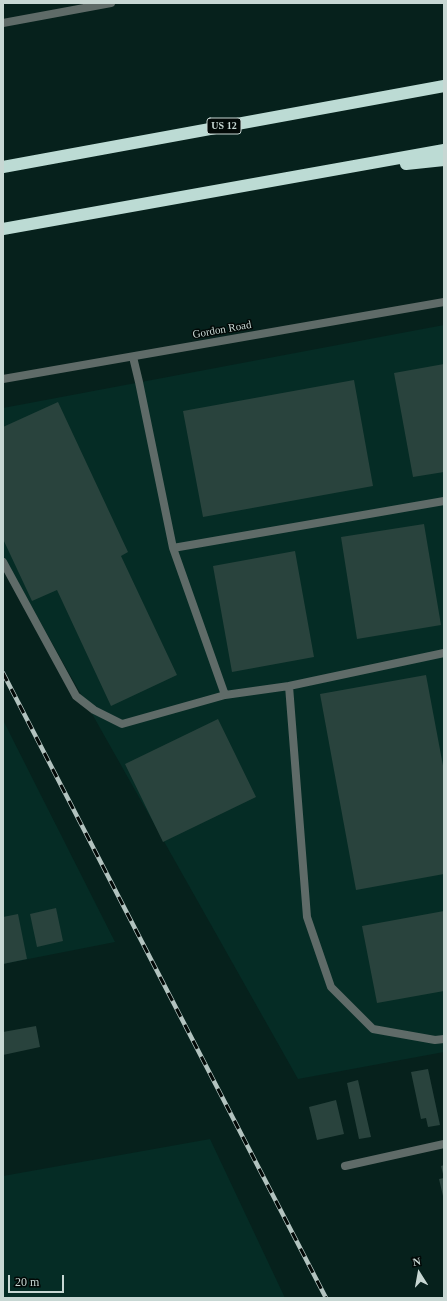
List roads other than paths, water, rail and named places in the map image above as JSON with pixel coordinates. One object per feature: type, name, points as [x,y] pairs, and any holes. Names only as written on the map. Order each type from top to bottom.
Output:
[{"type":"highway","name":"US 12","points":[[3,167],[444,86]]},
{"type":"highway","points":[[3,230],[444,150]]},
{"type":"highway","points":[[326,172],[444,160]]},
{"type":"street","points":[[3,23],[111,3]]},
{"type":"street","name":"Gordon Road","points":[[3,379],[444,302]]},
{"type":"street","points":[[133,356],[173,548],[225,695]]},
{"type":"street","points":[[173,548],[444,501]]},
{"type":"street","points":[[3,562],[76,696],[94,710],[122,724],[225,695],[289,686],[444,653]]},
{"type":"street","points":[[289,686],[308,917],[331,987],[373,1029],[435,1040],[444,1039]]},
{"type":"street","points":[[345,1166],[444,1144]]},
{"type":"railway","points":[[3,673],[326,1298]]}]
